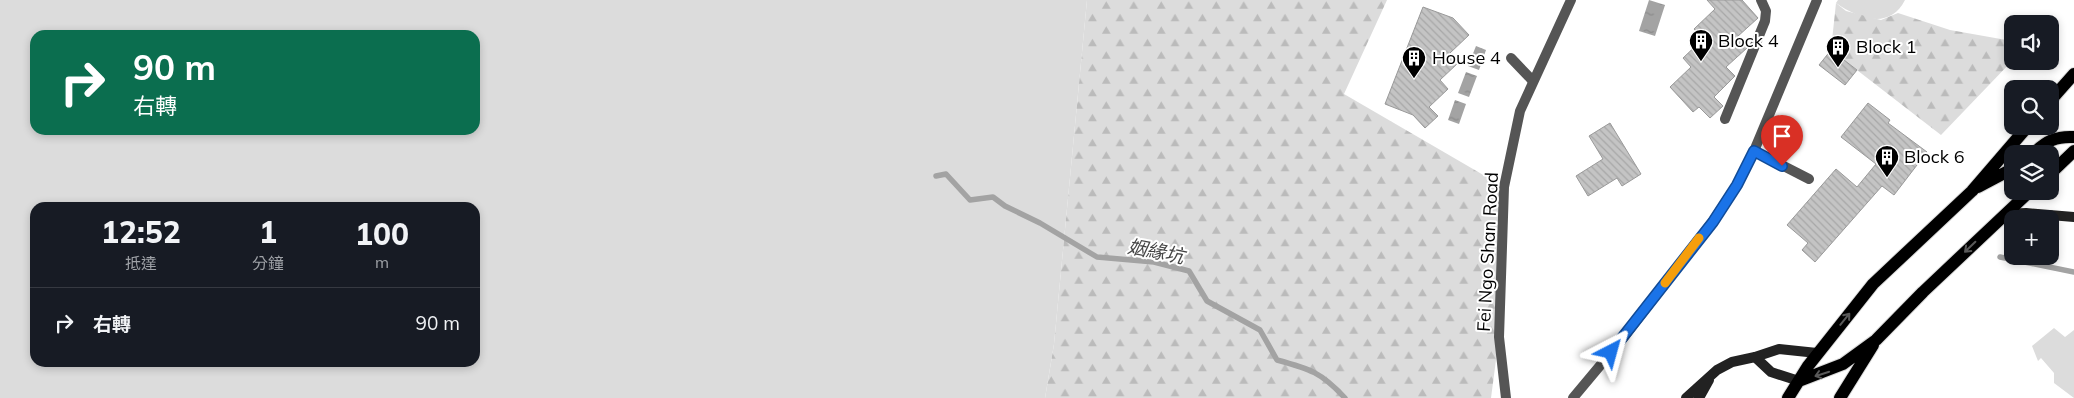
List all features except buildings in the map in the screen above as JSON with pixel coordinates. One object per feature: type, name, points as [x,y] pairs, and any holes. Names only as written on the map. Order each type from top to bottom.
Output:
[{"type":"main road","points":[[2059,91],[2074,74]]},
{"type":"main road","points":[[1788,398],[1817,353],[1873,284],[1972,191],[2020,135]]},
{"type":"main road","points":[[2044,145],[2052,138],[2061,136],[2074,137]]},
{"type":"main road","points":[[2059,165],[2074,151]]},
{"type":"main road","points":[[1972,191],[2004,174]]},
{"type":"main road","points":[[2009,210],[2020,200]]},
{"type":"main road","points":[[1755,357],[1771,372],[1799,381],[1844,364],[1876,340],[2004,215]]},
{"type":"main road","points":[[2059,215],[2074,216]]},
{"type":"main road","points":[[1840,398],[1876,340]]},
{"type":"main road","points":[[1686,398],[1712,375],[1732,362],[1779,349],[1817,353]]},
{"type":"main road","points":[[1699,398],[1712,375]]},
{"type":"street","name":"Fei Ngo Shan Road","points":[[1506,398],[1498,337],[1504,188],[1520,111],[1532,80],[1571,0]]},
{"type":"street","points":[[1725,119],[1765,21],[1766,11],[1761,0]]},
{"type":"street","points":[[1573,398],[1624,337],[1713,222],[1737,185],[1754,151],[1817,0]]},
{"type":"street","points":[[1511,58],[1532,80]]},
{"type":"street","points":[[1754,151],[1809,179]]},
{"type":"green space","points":[[0,0],[1087,0],[1054,344],[1045,398],[0,398]]},
{"type":"green space","points":[[1087,0],[1387,0],[1344,94],[1504,187],[1499,337],[1491,398],[1045,398],[1054,344]]},
{"type":"green space","points":[[1838,0],[1905,0],[1899,9],[1891,15],[1874,19],[1845,9],[1836,3]]},
{"type":"green space","points":[[1836,3],[1846,11],[1881,20],[1898,13],[1950,30],[2004,40],[2004,69],[1941,135],[1831,50]]},
{"type":"green space","points":[[2054,328],[2065,337],[2074,330],[2074,398],[2054,383],[2054,373],[2041,358],[2038,361],[2032,346]]},
{"type":"water","points":[[1649,0],[1665,5],[1655,36],[1639,31]]},
{"type":"water","points":[[1476,46],[1486,50],[1479,70],[1468,66]]},
{"type":"water","points":[[1466,72],[1477,76],[1469,97],[1458,93]]},
{"type":"water","points":[[1455,100],[1466,104],[1459,124],[1448,120]]},
{"type":"waterway","name":"姻緣坑","points":[[936,176],[946,174],[970,200],[993,197],[1005,206],[1040,223],[1097,257],[1154,262],[1189,271],[1207,301],[1260,330],[1277,360],[1298,366],[1322,377],[1345,398]]},
{"type":"waterway","points":[[2000,257],[2074,272]]},
{"type":"slow traffic","points":[[1665,283],[1699,238]]},
{"type":"place","name":"Block 4","points":[[1701,62]]},
{"type":"place","name":"Block 1","points":[[1838,68]]},
{"type":"place","name":"House 4","points":[[1414,79]]},
{"type":"place","name":"Block 6","points":[[1887,178]]},
{"type":"route","points":[[1611,352],[1713,222],[1737,185],[1754,151],[1782,166]]}]
